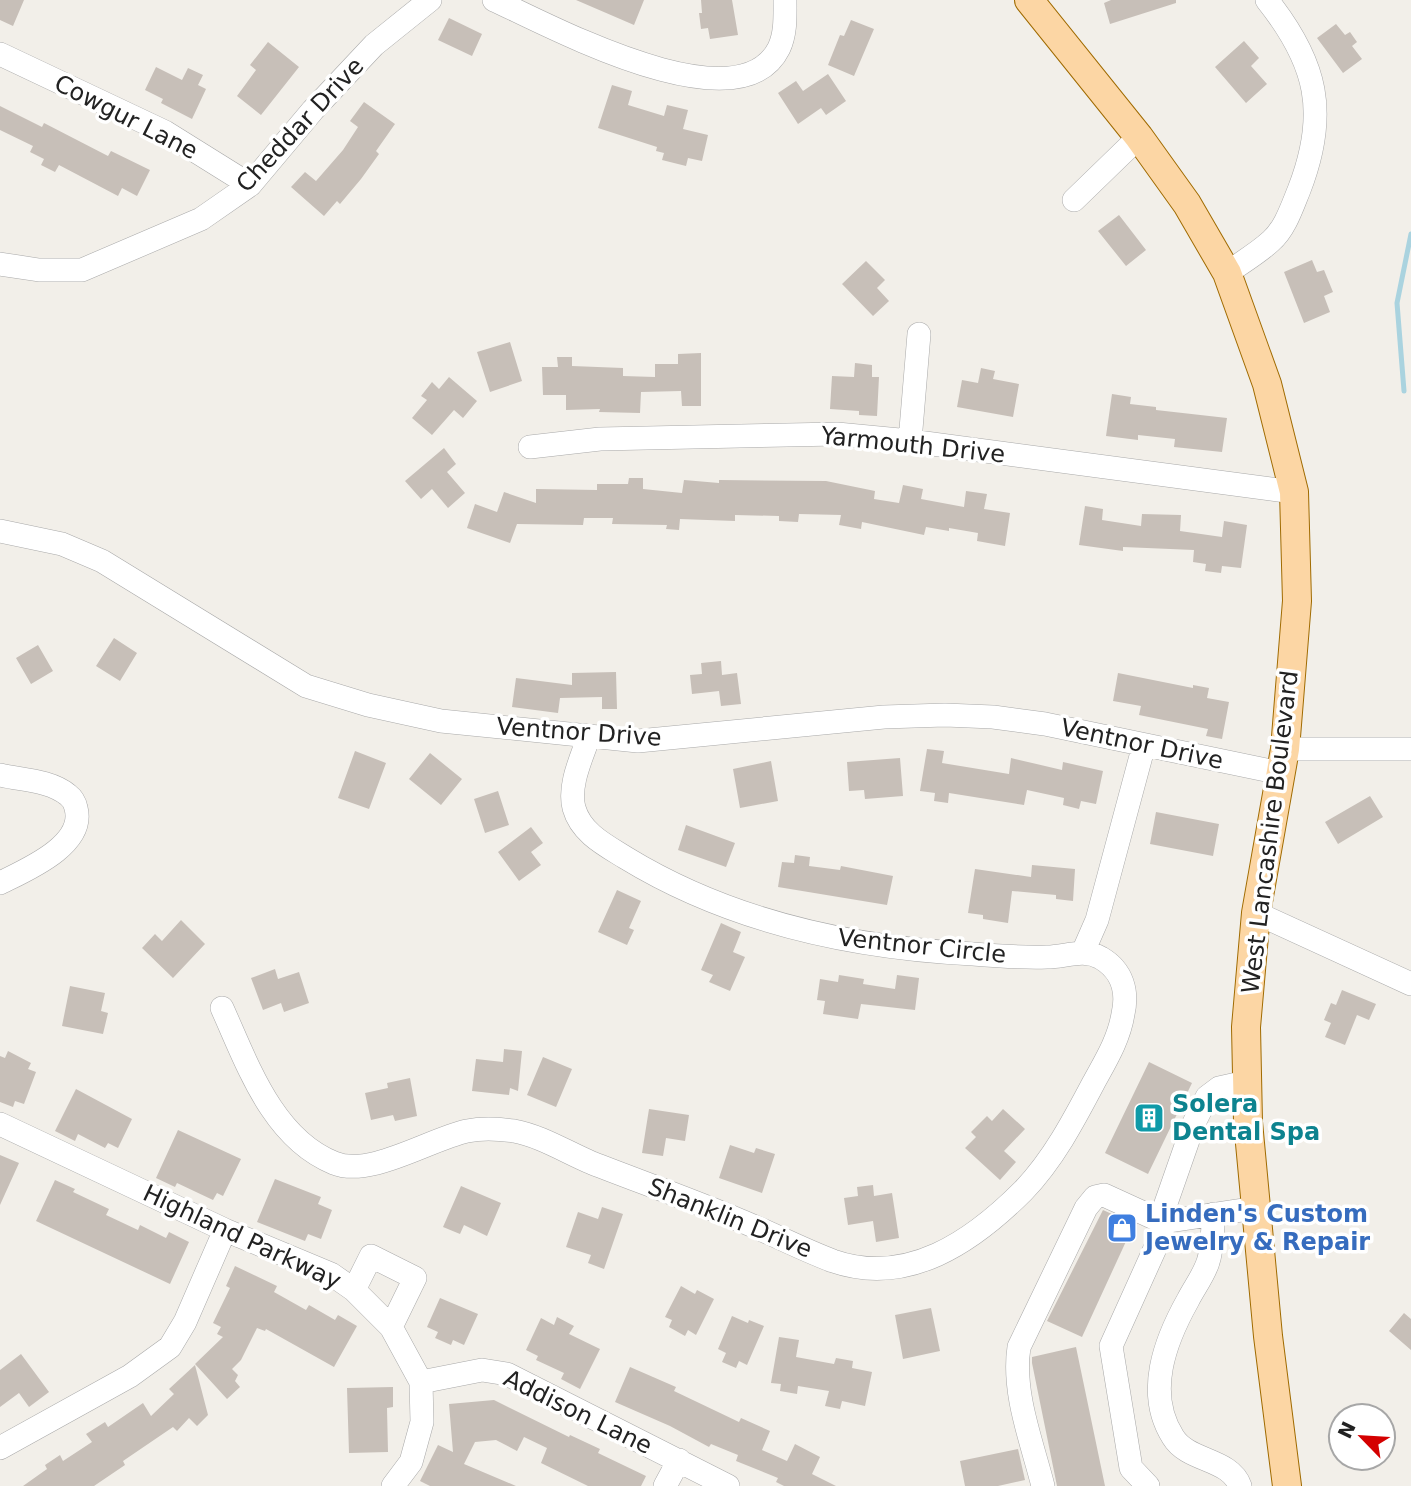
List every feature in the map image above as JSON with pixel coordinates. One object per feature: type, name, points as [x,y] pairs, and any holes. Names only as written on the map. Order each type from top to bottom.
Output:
[{"type":"main road","name":"West Lancashire Boulevard","points":[[1032,1],[1139,137],[1187,204],[1227,273],[1267,384],[1294,492],[1297,601],[1283,761],[1256,913],[1246,1027],[1248,1122],[1268,1336],[1287,1486]]},
{"type":"street","name":"Cheddar Drive","points":[[0,264],[39,270],[82,270],[201,219],[250,185],[313,110],[374,45],[430,0]]},
{"type":"street","points":[[494,0],[624,59],[677,74],[719,78],[743,76],[768,63],[780,47],[785,23],[785,0]]},
{"type":"street","points":[[1227,273],[1273,240],[1291,211],[1303,180],[1315,119],[1310,73],[1297,43],[1267,0]]},
{"type":"street","name":"Cowgur Lane","points":[[0,54],[165,132],[250,185]]},
{"type":"street","points":[[1074,200],[1139,137]]},
{"type":"street","points":[[910,441],[919,334]]},
{"type":"street","name":"Yarmouth Drive","points":[[530,447],[600,439],[837,434],[910,441],[1294,492]]},
{"type":"street","name":"Ventnor Drive","points":[[0,531],[62,544],[102,561],[306,686],[368,705],[441,720],[638,741],[884,717],[946,715],[993,717],[1045,724],[1144,746],[1283,761],[1411,748]]},
{"type":"street","name":"Ventnor Circle","points":[[589,736],[572,798],[582,825],[592,836],[639,866],[699,895],[786,927],[881,946],[969,954],[1049,957],[1083,952]]},
{"type":"street","points":[[1083,952],[1097,920],[1144,746]]},
{"type":"street","points":[[0,775],[68,794],[75,802],[78,815],[70,838],[58,850],[0,883]]},
{"type":"street","points":[[1256,913],[1411,984]]},
{"type":"street","name":"Shanklin Drive","points":[[222,1008],[267,1103],[291,1132],[313,1151],[337,1165],[359,1166],[377,1162],[466,1131],[516,1132],[737,1219],[835,1262],[878,1269],[920,1262],[957,1246],[977,1232],[998,1216],[1035,1178],[1073,1122],[1116,1042],[1126,999],[1123,982],[1116,971],[1101,958],[1083,952]]},
{"type":"street","points":[[1148,1486],[1131,1468],[1111,1346],[1162,1233],[1165,1206],[1194,1123],[1207,1097],[1219,1088],[1246,1082]]},
{"type":"street","name":"Highland Parkway","points":[[0,1125],[225,1230],[331,1274],[354,1290],[391,1328],[421,1382],[422,1422],[411,1462],[396,1485]]},
{"type":"street","points":[[1042,1486],[1018,1386],[1019,1347],[1086,1208],[1095,1197],[1104,1195],[1163,1222],[1256,1208]]},
{"type":"street","points":[[1214,1214],[1208,1262],[1177,1319],[1160,1364],[1161,1409],[1173,1438],[1187,1452],[1223,1467],[1240,1486]]},
{"type":"street","points":[[0,1448],[130,1376],[170,1347],[185,1322],[225,1230]]},
{"type":"street","points":[[354,1290],[371,1256],[415,1278],[391,1328]]},
{"type":"street","name":"Addison Lane","points":[[421,1382],[482,1370],[508,1374],[728,1486]]},
{"type":"street","points":[[665,1486],[679,1460]]},
{"type":"building","points":[[0,0],[24,0],[13,26],[0,20]]},
{"type":"building","points":[[576,0],[644,0],[634,25]]},
{"type":"building","points":[[701,0],[732,0],[738,35],[710,39],[708,28],[701,29]]},
{"type":"building","points":[[1111,0],[1176,0],[1176,3],[1110,24],[1104,3]]},
{"type":"building","points":[[449,18],[482,34],[472,56],[438,40]]},
{"type":"building","points":[[851,20],[874,29],[854,76],[828,65],[840,35],[844,36]]},
{"type":"building","points":[[1336,24],[1345,35],[1350,32],[1357,42],[1352,46],[1362,59],[1343,73],[1317,38]]},
{"type":"building","points":[[1244,41],[1259,58],[1251,66],[1267,84],[1246,103],[1215,67]]},
{"type":"building","points":[[268,42],[299,67],[261,115],[237,96],[256,70],[250,65]]},
{"type":"building","points":[[156,67],[182,80],[188,68],[203,75],[198,85],[206,89],[192,119],[161,103],[163,99],[145,90]]},
{"type":"building","points":[[828,74],[846,101],[826,115],[821,108],[798,124],[778,93],[796,81],[803,91]]},
{"type":"building","points":[[612,85],[632,91],[628,105],[664,116],[667,105],[688,110],[683,129],[708,135],[702,161],[688,158],[686,166],[662,160],[664,153],[656,151],[657,147],[598,128]]},
{"type":"building","points":[[364,102],[395,124],[376,151],[379,154],[361,179],[340,204],[337,201],[324,216],[291,187],[305,172],[316,181],[343,150],[358,127],[350,121]]},
{"type":"building","points":[[0,106],[42,127],[44,123],[108,156],[111,151],[150,170],[137,196],[122,188],[118,196],[59,165],[55,172],[41,165],[44,159],[30,152],[33,146],[0,130]]},
{"type":"building","points":[[1119,215],[1146,250],[1126,266],[1098,231]]},
{"type":"building","points":[[1312,260],[1317,272],[1324,270],[1333,292],[1324,296],[1330,312],[1304,323],[1284,272]]},
{"type":"building","points":[[866,261],[885,280],[877,288],[889,301],[873,316],[842,284]]},
{"type":"building","points":[[510,342],[522,381],[490,392],[477,352]]},
{"type":"building","points":[[701,353],[701,406],[682,406],[681,391],[641,392],[640,413],[599,412],[600,409],[566,410],[566,395],[543,395],[542,367],[558,367],[557,357],[572,357],[572,366],[623,368],[623,376],[655,377],[655,364],[678,364],[678,354]]},
{"type":"building","points":[[855,363],[872,365],[872,377],[879,377],[877,416],[859,415],[859,411],[830,409],[832,376],[854,377]]},
{"type":"building","points":[[981,368],[995,371],[993,379],[1019,384],[1013,417],[957,407],[962,380],[978,383]]},
{"type":"building","points":[[449,377],[477,401],[463,418],[454,410],[432,435],[412,418],[427,400],[421,396],[432,382],[439,389]]},
{"type":"building","points":[[1112,394],[1131,397],[1130,404],[1156,407],[1156,410],[1227,418],[1222,452],[1174,447],[1175,439],[1138,435],[1138,440],[1106,436]]},
{"type":"building","points":[[444,448],[456,464],[447,472],[465,493],[448,508],[432,489],[421,499],[405,481]]},
{"type":"building","points":[[629,478],[643,478],[643,489],[682,493],[684,480],[719,483],[719,480],[826,481],[875,491],[874,499],[899,503],[903,485],[923,489],[921,499],[964,507],[966,491],[987,494],[984,509],[1010,513],[1005,546],[977,541],[978,533],[949,528],[949,531],[926,527],[924,535],[862,522],[861,529],[839,525],[841,515],[799,514],[798,522],[779,521],[779,516],[735,515],[735,521],[680,519],[679,530],[666,529],[667,525],[612,524],[613,518],[584,518],[583,525],[517,524],[510,543],[467,528],[475,504],[497,512],[504,492],[536,503],[536,489],[597,490],[597,484],[628,484]]},
{"type":"building","points":[[1085,506],[1103,509],[1102,520],[1141,526],[1142,514],[1181,515],[1180,531],[1222,537],[1224,521],[1247,525],[1241,568],[1222,566],[1221,573],[1205,571],[1206,564],[1193,562],[1194,550],[1123,547],[1123,551],[1079,545]]},
{"type":"building","points":[[114,638],[137,653],[120,681],[96,666]]},
{"type":"building","points":[[38,645],[53,671],[31,684],[16,658]]},
{"type":"building","points":[[721,661],[722,675],[737,673],[741,704],[721,706],[719,691],[692,694],[690,675],[702,674],[701,663]]},
{"type":"building","points":[[616,672],[617,709],[602,709],[602,697],[560,698],[558,713],[512,707],[516,678],[572,685],[572,673]]},
{"type":"building","points":[[1118,673],[1193,688],[1193,685],[1209,688],[1207,698],[1229,702],[1222,739],[1206,736],[1208,729],[1139,715],[1141,706],[1113,701]]},
{"type":"building","points":[[927,749],[944,751],[942,763],[1009,774],[1011,758],[1062,770],[1063,762],[1103,771],[1096,804],[1081,801],[1079,809],[1063,805],[1064,798],[1027,790],[1024,805],[949,793],[948,803],[934,801],[935,793],[920,791]]},
{"type":"building","points":[[355,751],[386,763],[369,809],[338,798]]},
{"type":"building","points":[[430,753],[462,779],[441,805],[409,779]]},
{"type":"building","points":[[900,758],[903,796],[865,799],[864,790],[849,791],[847,762]]},
{"type":"building","points":[[771,761],[778,801],[740,808],[733,769]]},
{"type":"building","points":[[498,791],[509,825],[485,833],[474,799]]},
{"type":"building","points":[[1370,796],[1383,817],[1338,844],[1325,822]]},
{"type":"building","points":[[1156,812],[1219,824],[1213,856],[1150,844]]},
{"type":"building","points":[[686,825],[735,843],[726,867],[678,850]]},
{"type":"building","points":[[531,827],[543,843],[531,852],[541,865],[519,881],[498,852]]},
{"type":"building","points":[[795,855],[810,857],[809,866],[840,870],[841,866],[893,876],[887,905],[778,887],[782,862],[794,863]]},
{"type":"building","points":[[1032,865],[1075,869],[1073,901],[1056,899],[1056,895],[1012,891],[1008,923],[983,919],[983,915],[968,913],[975,869],[1031,877]]},
{"type":"building","points":[[617,890],[641,901],[629,928],[634,930],[627,945],[598,932]]},
{"type":"building","points":[[181,920],[205,944],[173,978],[142,948],[155,934],[162,941]]},
{"type":"building","points":[[721,923],[741,932],[733,952],[745,957],[730,991],[709,982],[713,975],[701,970]]},
{"type":"building","points":[[275,969],[278,979],[299,972],[309,1003],[284,1012],[281,1003],[263,1010],[251,978]]},
{"type":"building","points":[[839,975],[864,979],[863,984],[895,989],[897,975],[919,978],[915,1010],[861,1004],[858,1019],[823,1014],[825,1001],[817,1000],[820,979],[838,982]]},
{"type":"building","points":[[70,986],[105,993],[101,1011],[108,1013],[103,1034],[62,1026]]},
{"type":"building","points":[[1342,990],[1376,1004],[1369,1020],[1357,1015],[1345,1045],[1325,1037],[1331,1023],[1324,1020],[1331,1003],[1336,1005]]},
{"type":"building","points":[[504,1049],[522,1051],[518,1091],[510,1088],[509,1095],[472,1091],[476,1059],[503,1062]]},
{"type":"building","points":[[8,1051],[31,1063],[28,1069],[36,1072],[24,1104],[15,1101],[13,1107],[0,1102],[0,1056],[5,1058]]},
{"type":"building","points":[[543,1057],[572,1069],[556,1107],[527,1095]]},
{"type":"building","name":"Solera Dental Spa","points":[[1149,1062],[1192,1083],[1148,1174],[1105,1153]]},
{"type":"building","points":[[410,1078],[417,1116],[395,1121],[393,1115],[371,1120],[365,1093],[388,1088],[387,1083]]},
{"type":"building","points":[[76,1089],[132,1119],[118,1148],[108,1143],[105,1148],[78,1134],[75,1141],[55,1131]]},
{"type":"building","points":[[649,1109],[689,1115],[685,1141],[666,1138],[663,1156],[642,1153]]},
{"type":"building","points":[[1003,1109],[1025,1129],[1004,1151],[1016,1162],[1000,1180],[965,1148],[976,1137],[971,1132],[987,1116],[992,1121]]},
{"type":"building","points":[[178,1130],[241,1159],[223,1196],[217,1193],[213,1200],[177,1183],[175,1187],[156,1178]]},
{"type":"building","points":[[730,1145],[754,1153],[756,1148],[775,1154],[762,1193],[719,1178]]},
{"type":"building","points":[[0,1155],[19,1163],[0,1205]]},
{"type":"building","points":[[275,1179],[321,1197],[318,1204],[332,1210],[321,1239],[308,1234],[305,1241],[257,1222]]},
{"type":"building","points":[[55,1180],[109,1209],[106,1215],[138,1230],[140,1225],[166,1238],[169,1232],[189,1242],[170,1284],[36,1221]]},
{"type":"building","points":[[873,1185],[874,1196],[892,1193],[899,1238],[876,1242],[873,1221],[848,1225],[844,1198],[858,1196],[857,1187]]},
{"type":"building","points":[[461,1186],[501,1203],[487,1236],[464,1225],[460,1234],[443,1227]]},
{"type":"building","points":[[602,1207],[623,1214],[604,1269],[588,1263],[591,1255],[566,1247],[578,1212],[598,1219]]},
{"type":"building","points":[[1103,1210],[1134,1224],[1082,1337],[1047,1321]]},
{"type":"building","points":[[235,1266],[277,1286],[274,1292],[306,1310],[309,1305],[335,1320],[338,1315],[357,1326],[334,1367],[266,1329],[257,1328],[241,1360],[232,1369],[238,1375],[235,1381],[240,1387],[227,1399],[195,1364],[223,1337],[217,1334],[221,1327],[213,1323],[230,1288],[226,1286]]},
{"type":"building","points":[[681,1286],[695,1294],[697,1290],[714,1299],[696,1335],[688,1330],[685,1336],[669,1327],[672,1320],[665,1317]]},
{"type":"building","points":[[440,1298],[478,1314],[464,1345],[453,1340],[451,1345],[435,1338],[438,1332],[427,1327]]},
{"type":"building","points":[[931,1308],[940,1351],[903,1359],[895,1315]]},
{"type":"building","points":[[1404,1313],[1411,1319],[1411,1350],[1389,1331]]},
{"type":"building","points":[[732,1316],[764,1326],[747,1365],[739,1361],[736,1368],[722,1362],[726,1353],[718,1349]]},
{"type":"building","points":[[557,1317],[574,1326],[569,1334],[600,1349],[580,1389],[561,1379],[564,1373],[536,1360],[538,1356],[526,1350],[541,1318],[554,1325]]},
{"type":"building","points":[[779,1337],[799,1340],[796,1357],[834,1364],[836,1358],[853,1361],[852,1368],[872,1372],[865,1406],[842,1401],[840,1409],[825,1406],[829,1391],[798,1386],[797,1394],[780,1391],[781,1384],[771,1383]]},
{"type":"building","points":[[1076,1347],[1105,1486],[1057,1486],[1032,1357]]},
{"type":"building","points":[[21,1354],[49,1392],[29,1407],[19,1393],[0,1407],[0,1370]]},
{"type":"building","points":[[195,1365],[208,1415],[197,1426],[189,1418],[177,1431],[173,1427],[123,1461],[125,1465],[94,1486],[23,1486],[47,1469],[45,1465],[60,1455],[63,1461],[92,1442],[86,1434],[105,1422],[108,1427],[143,1403],[151,1416],[174,1394],[169,1389]]},
{"type":"building","points":[[630,1367],[676,1387],[674,1391],[739,1422],[741,1418],[770,1431],[762,1450],[787,1461],[795,1444],[820,1457],[812,1474],[836,1486],[784,1486],[776,1482],[778,1478],[736,1461],[738,1455],[711,1444],[709,1447],[670,1426],[615,1402]]},
{"type":"building","points":[[393,1387],[393,1407],[387,1408],[388,1452],[349,1453],[347,1388]]},
{"type":"building","points":[[494,1400],[569,1437],[570,1435],[600,1449],[598,1453],[646,1476],[641,1486],[588,1486],[541,1463],[547,1448],[524,1437],[517,1451],[496,1440],[475,1442],[464,1464],[516,1486],[430,1486],[420,1481],[438,1445],[453,1452],[449,1404]]},
{"type":"building","points":[[1018,1449],[1025,1480],[998,1486],[965,1486],[960,1461]]},
{"type":"waterway","points":[[1404,391],[1397,303],[1411,234]]},
{"type":"place","name":"Solera Dental Spa","points":[[1149,1118]]},
{"type":"place","name":"Linden's Custom Jewelry & Repair","points":[[1122,1228]]}]
